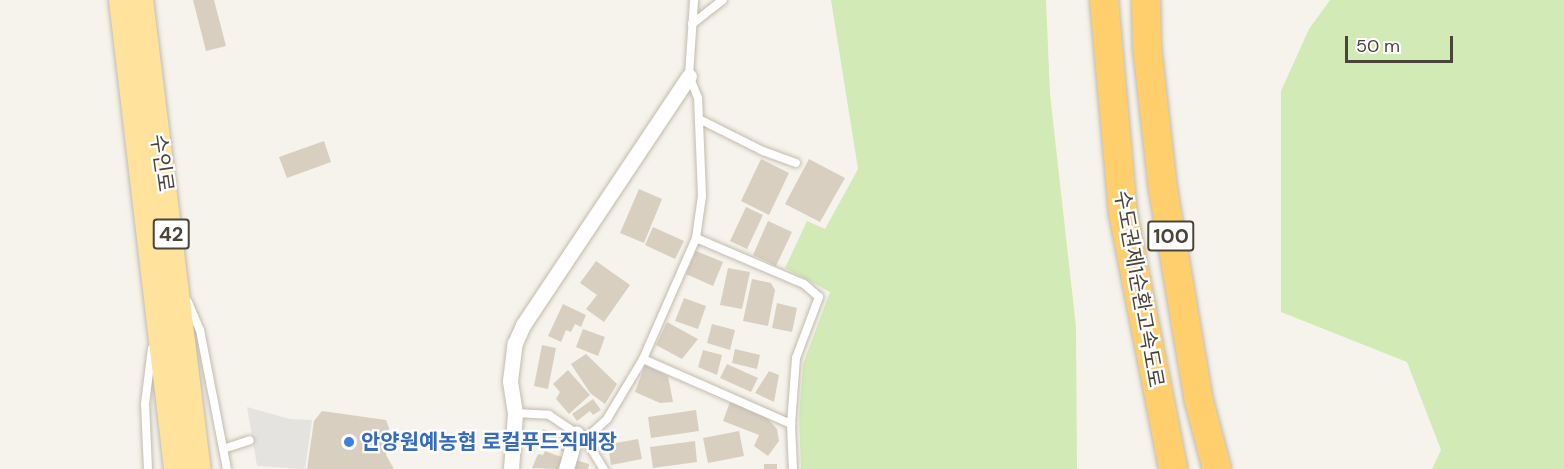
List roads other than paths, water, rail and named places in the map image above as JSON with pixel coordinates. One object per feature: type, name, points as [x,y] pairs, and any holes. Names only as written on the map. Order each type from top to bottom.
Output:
[{"type":"highway","name":"수도권제1순환고속도로","points":[[1104,0],[1123,213],[1173,469]]},
{"type":"highway","name":"수도권제1순환고속도로","points":[[1146,0],[1147,47],[1164,189],[1199,401],[1217,469]]},
{"type":"main road","name":"수인로","points":[[121,0],[176,469]]},
{"type":"main road","name":"수인로","points":[[141,0],[199,469]]},
{"type":"street","points":[[511,469],[515,412],[510,381],[515,343],[523,325],[689,76]]},
{"type":"street","points":[[566,469],[581,436]]},
{"type":"lane","points":[[581,436],[606,419],[643,359],[696,238],[702,196],[698,98],[689,76],[694,0]]},
{"type":"lane","points":[[692,24],[723,0]]},
{"type":"lane","points":[[699,119],[754,147],[796,163]]},
{"type":"lane","points":[[696,238],[804,284],[819,297],[796,358],[791,424],[793,469]]},
{"type":"lane","points":[[177,278],[200,330],[227,469]]},
{"type":"lane","points":[[148,469],[145,404],[157,301]]},
{"type":"lane","points":[[643,359],[791,424]]},
{"type":"lane","points":[[515,412],[549,416],[581,436],[604,469]]},
{"type":"lane","points":[[224,449],[250,440]]},
{"type":"place","name":"안양원예농협 로컬푸드직매장","points":[[349,442]]}]
